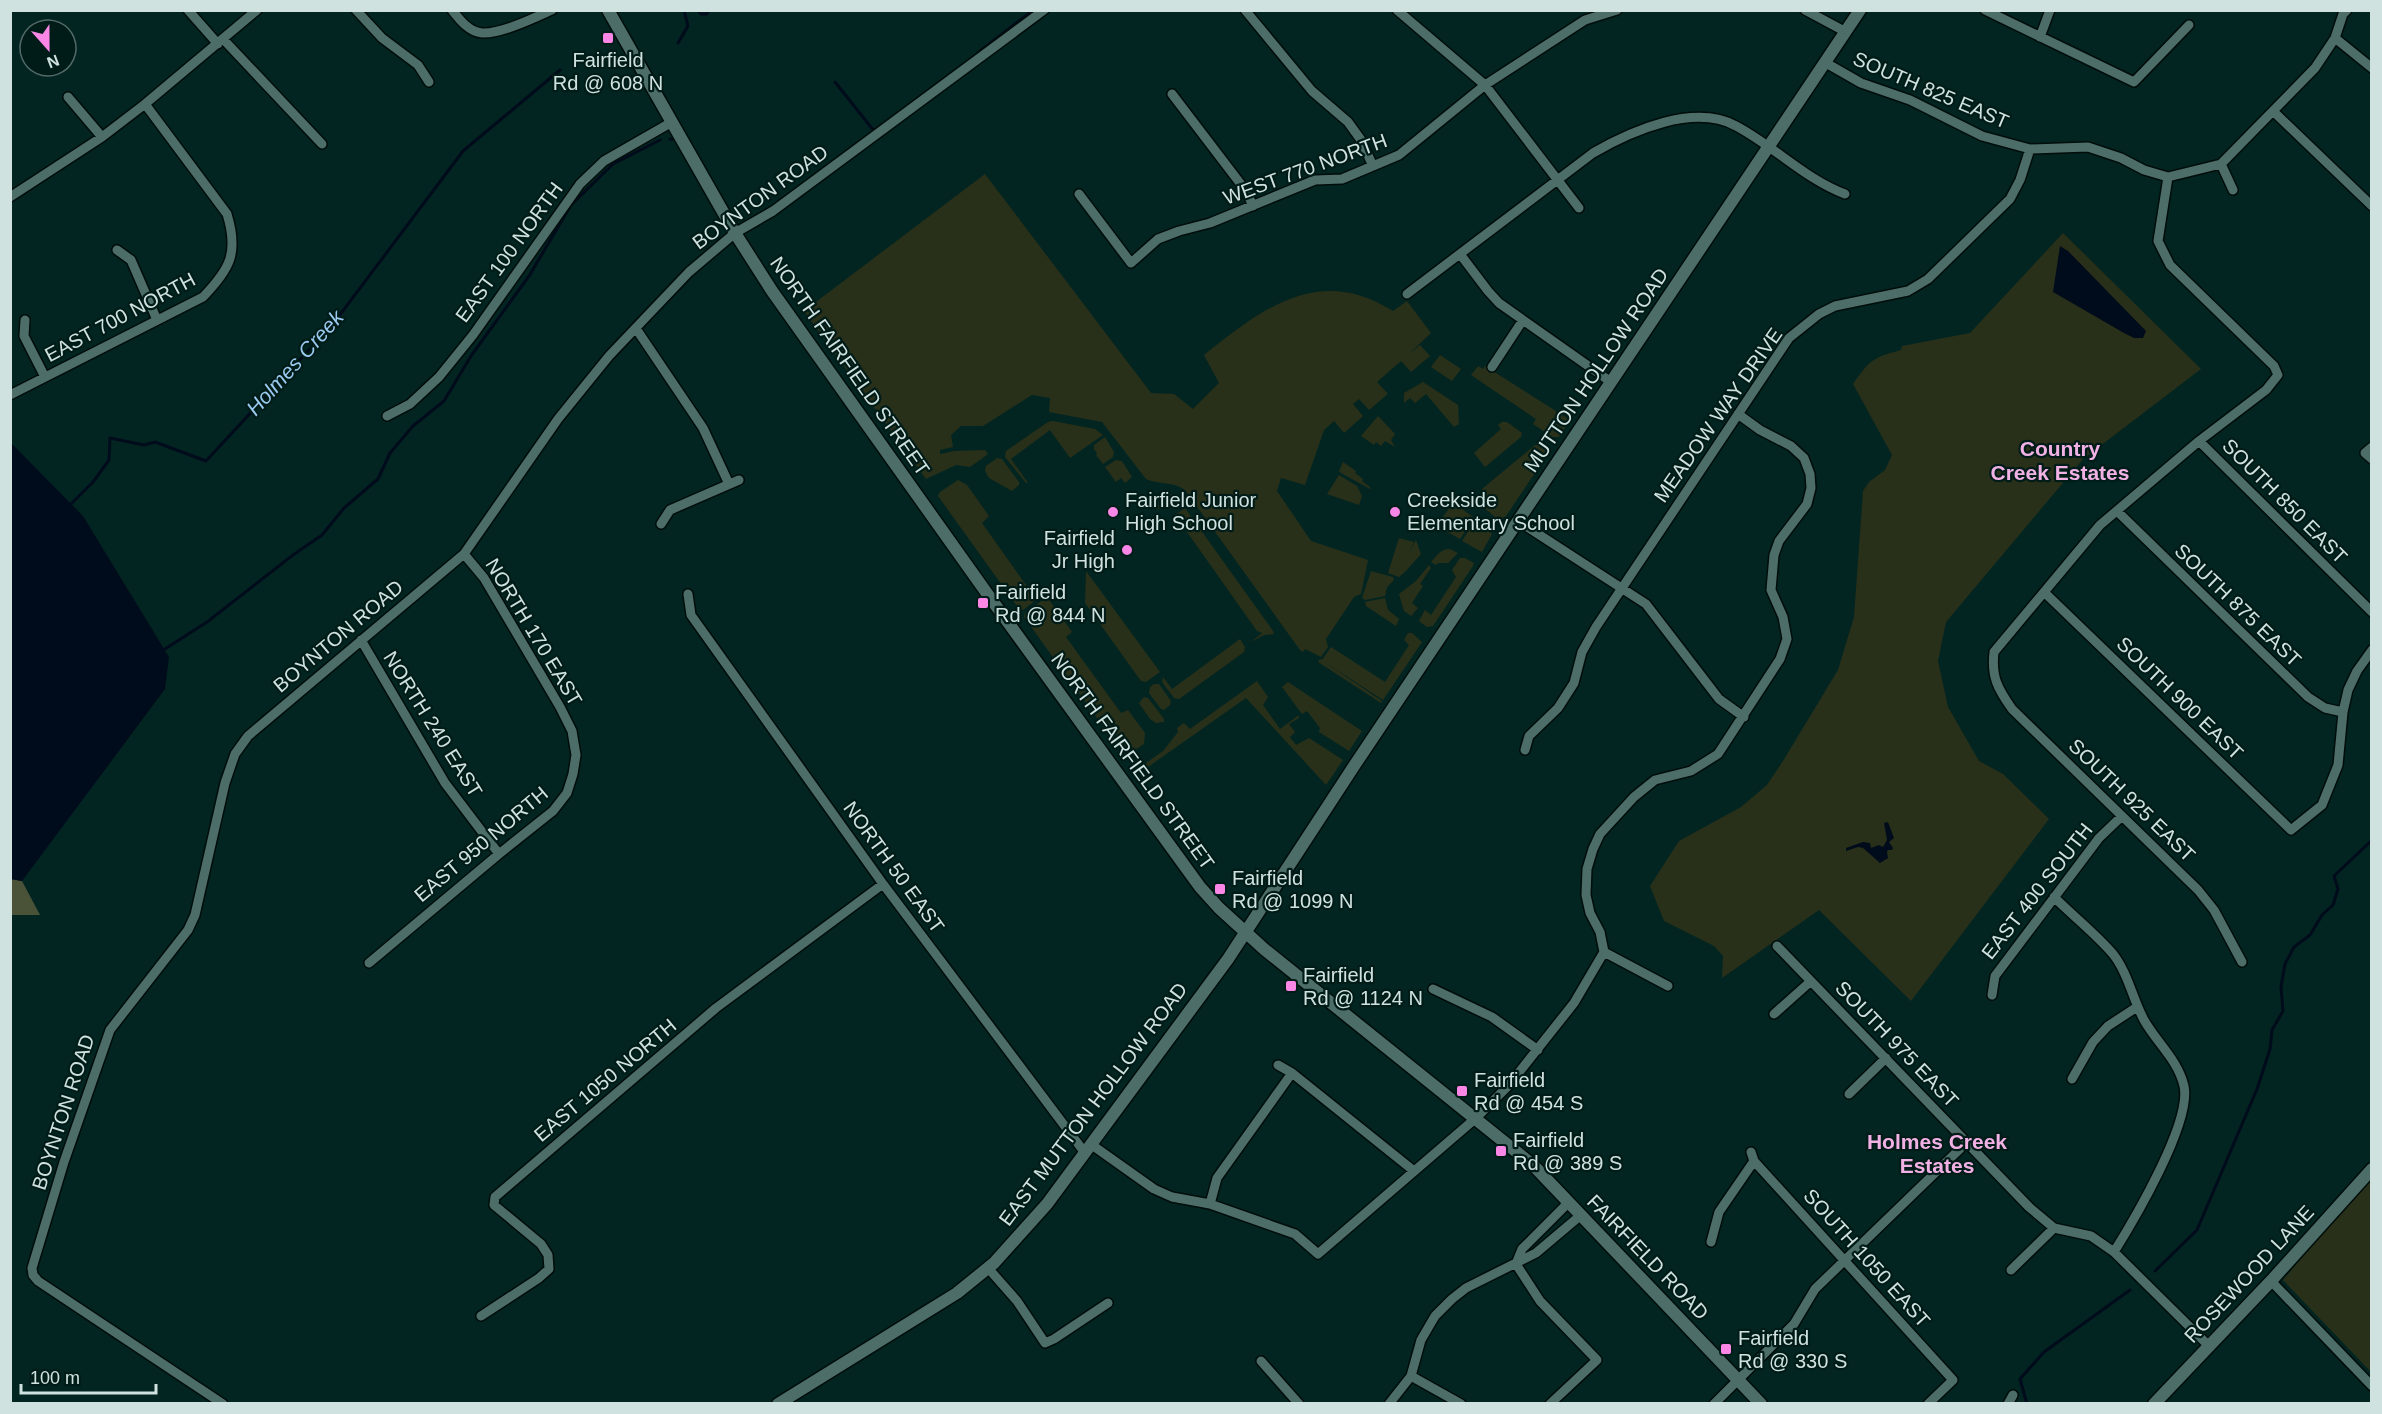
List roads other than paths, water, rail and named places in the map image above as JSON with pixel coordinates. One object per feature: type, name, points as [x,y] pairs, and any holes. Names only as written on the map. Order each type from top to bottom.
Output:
[{"type":"street","points":[[188,10],[322,144]]},
{"type":"street","points":[[10,197],[102,137],[146,104],[257,10]]},
{"type":"street","points":[[356,10],[382,38],[418,65],[429,82]]},
{"type":"street","points":[[452,10],[463,24],[482,33],[513,26],[552,10]]},
{"type":"street","points":[[608,10],[672,122]]},
{"type":"street","name":"BOYNTON ROAD","points":[[223,1404],[39,1281],[33,1275],[32,1268],[64,1162],[110,1030],[188,930],[195,915],[225,783],[235,754],[248,736],[464,554],[558,419],[609,356],[637,330],[689,272],[735,233],[773,211],[1044,10]]},
{"type":"street","points":[[1245,10],[1312,91],[1348,122],[1361,140],[1373,166]]},
{"type":"street","points":[[1397,10],[1485,85],[1579,208]]},
{"type":"street","points":[[1578,10],[1585,20]]},
{"type":"street","name":"WEST 770 NORTH","points":[[1079,194],[1131,263],[1158,239],[1210,223],[1315,180],[1342,179],[1399,155],[1485,85],[1585,20],[1617,10]]},
{"type":"street","points":[[1805,10],[1846,32]]},
{"type":"street","name":"MUTTON HOLLOW ROAD","points":[[1246,933],[1860,10]]},
{"type":"street","points":[[1985,10],[2134,81],[2189,25]]},
{"type":"street","points":[[2040,37],[2050,10]]},
{"type":"street","points":[[2044,592],[2100,525],[2199,441],[2266,390],[2278,375],[2274,366],[2170,266],[2158,241],[2168,177],[2221,164],[2315,68],[2335,38],[2343,14],[2347,10]]},
{"type":"street","points":[[2335,38],[2372,68]]},
{"type":"street","name":"SOUTH 825 EAST","points":[[1826,63],[1861,83],[1910,100],[1982,136],[2031,149],[2088,147],[2121,158],[2144,170],[2168,177]]},
{"type":"street","points":[[1172,94],[1246,191],[1253,206]]},
{"type":"street","points":[[68,97],[102,137]]},
{"type":"street","name":"EAST 700 NORTH","points":[[10,395],[203,297],[222,277],[232,256],[233,233],[227,214],[146,104]]},
{"type":"street","points":[[2273,111],[2372,206]]},
{"type":"street","points":[[1407,294],[1593,153],[1641,130],[1688,117],[1712,117],[1735,125],[1826,187],[1845,194]]},
{"type":"street","name":"NORTH FAIRFIELD STREET","points":[[672,122],[735,233],[813,349],[986,592],[1119,772],[1182,864],[1219,908],[1246,933],[1476,1118]]},
{"type":"street","name":"EAST 100 NORTH","points":[[387,416],[410,404],[439,376],[473,335],[580,184],[604,161],[672,122]]},
{"type":"street","name":"MEADOW WAY DRIVE","points":[[1525,750],[1529,736],[1558,708],[1574,683],[1582,652],[1622,589],[1789,338],[1819,314],[1835,306],[1908,291],[1928,279],[2010,199],[2020,180],[2031,149]]},
{"type":"street","points":[[2221,164],[2234,190]]},
{"type":"street","points":[[117,250],[131,260],[157,320]]},
{"type":"street","points":[[1460,254],[1488,291],[1522,320],[1611,382]]},
{"type":"street","points":[[25,320],[24,336],[45,377]]},
{"type":"street","points":[[1492,367],[1522,320]]},
{"type":"street","points":[[637,330],[703,428],[729,484]]},
{"type":"street","points":[[1278,1065],[1292,1073],[1414,1171],[1476,1118],[1509,1084],[1574,1003],[1604,952],[1600,932],[1590,914],[1586,896],[1587,869],[1600,834],[1634,796],[1655,780],[1690,771],[1718,754],[1780,659],[1787,639],[1783,617],[1772,590],[1774,555],[1779,541],[1807,504],[1811,488],[1810,474],[1804,458],[1791,446],[1760,430],[1738,414]]},
{"type":"street","name":"SOUTH 850 EAST","points":[[2199,441],[2372,612]]},
{"type":"street","points":[[661,524],[670,510],[739,480]]},
{"type":"street","name":"SOUTH 875 EAST","points":[[2117,511],[2308,697],[2325,708],[2343,712]]},
{"type":"street","points":[[1518,521],[1646,604],[1719,699],[1744,717]]},
{"type":"street","name":"NORTH 170 EAST","points":[[464,554],[483,578],[561,707],[572,731]]},
{"type":"street","name":"SOUTH 925 EAST","points":[[2044,592],[1994,652],[1992,669],[1999,691],[2012,710],[2198,890],[2214,910],[2242,962]]},
{"type":"street","name":"SOUTH 900 EAST","points":[[2044,592],[2291,830],[2322,805],[2338,765],[2343,712]]},
{"type":"street","name":"NORTH 50 EAST","points":[[688,594],[691,615],[883,884],[1088,1149],[1154,1189],[1172,1197],[1210,1204],[1295,1234],[1318,1254],[1414,1171]]},
{"type":"street","name":"NORTH 240 EAST","points":[[361,640],[445,783],[499,854]]},
{"type":"street","points":[[2343,712],[2357,671],[2372,650]]},
{"type":"street","name":"EAST 950 NORTH","points":[[369,963],[554,811],[567,793],[573,774],[576,755],[572,731]]},
{"type":"street","name":"EAST 400 SOUTH","points":[[1992,994],[1995,976],[2099,838],[2122,816]]},
{"type":"street","name":"EAST 1050 NORTH","points":[[481,1316],[549,1269],[548,1255],[541,1244],[494,1205],[495,1197],[716,1008],[883,884]]},
{"type":"street","points":[[2054,897],[2113,954],[2137,1007],[2150,1030],[2176,1066],[2184,1088],[2183,1110],[2174,1138],[2128,1231],[2114,1252]]},
{"type":"street","name":"EAST MUTTON HOLLOW ROAD","points":[[778,1404],[957,1293],[988,1268],[1047,1204],[1246,933]]},
{"type":"street","name":"SOUTH 975 EAST","points":[[1777,946],[2029,1207],[2054,1228],[2091,1236],[2114,1252],[2210,1347]]},
{"type":"street","points":[[1604,952],[1668,986]]},
{"type":"street","points":[[1774,1014],[1811,981]]},
{"type":"street","points":[[1433,989],[1492,1017],[1538,1050]]},
{"type":"street","points":[[2072,1079],[2093,1042],[2108,1026],[2137,1007]]},
{"type":"street","points":[[1849,1094],[1886,1058]]},
{"type":"street","points":[[1210,1204],[1217,1178],[1292,1073]]},
{"type":"street","name":"FAIRFIELD ROAD","points":[[1476,1118],[1534,1166],[1761,1404]]},
{"type":"street","points":[[1714,1404],[1780,1340],[1794,1324],[1815,1289],[1966,1142]]},
{"type":"street","name":"SOUTH 1050 EAST","points":[[1711,1242],[1719,1212],[1753,1157],[1953,1380],[1928,1404]]},
{"type":"street","name":"ROSEWOOD LANE","points":[[2154,1404],[2210,1347],[2372,1169]]},
{"type":"street","points":[[1550,1404],[1597,1360],[1540,1301],[1516,1264],[1522,1249],[1569,1202]]},
{"type":"street","points":[[1389,1404],[1411,1376],[1421,1340],[1435,1316],[1466,1288],[1516,1264],[1548,1244],[1581,1215]]},
{"type":"street","points":[[2011,1270],[2054,1228]]},
{"type":"street","points":[[988,1268],[1017,1301],[1046,1343],[1108,1303]]},
{"type":"street","points":[[2271,1281],[2372,1386]]},
{"type":"street","points":[[1261,1361],[1299,1404]]},
{"type":"street","points":[[1411,1376],[1461,1404]]},
{"type":"water","points":[[2060,246],[2068,251],[2146,331],[2143,338],[2134,338],[2124,333],[2053,292]]},
{"type":"water","points":[[10,442],[83,516],[169,657],[165,689],[22,881],[10,879]]},
{"type":"water","points":[[1888,822],[1894,838],[1889,842],[1893,848],[1887,852],[1888,858],[1880,863],[1863,848],[1858,847],[1846,851],[1846,848],[1863,842],[1870,843],[1871,848],[1879,845],[1883,847],[1887,840],[1884,823]]},
{"type":"waterway","name":"Holmes Creek","points":[[678,43],[688,26],[684,10]]},
{"type":"waterway","name":"Holmes Creek","points":[[698,10],[701,14],[707,14],[708,10]]},
{"type":"waterway","points":[[979,52],[1033,10]]},
{"type":"waterway","points":[[835,82],[874,131],[967,62]]},
{"type":"waterway","name":"Holmes Creek","points":[[69,506],[93,482],[109,460],[110,438],[144,445],[155,442],[206,461],[333,324],[463,151],[560,70]]},
{"type":"waterway","points":[[165,649],[207,622],[322,535],[344,508],[378,479],[390,453],[413,426],[444,401],[471,356],[529,276],[571,205],[613,164],[660,140]]},
{"type":"waterway","points":[[2155,1271],[2197,1230],[2257,1089],[2270,1049],[2272,1030],[2283,1011],[2281,987],[2285,964],[2294,947],[2310,935],[2322,915],[2333,905],[2338,889],[2334,876],[2372,840]]},
{"type":"waterway","points":[[2027,1404],[2020,1379],[2044,1352],[2130,1290]]},
{"type":"place","name":"Fairfield Rd @ 608 N","points":[[608,38]]},
{"type":"place","name":"Fairfield Junior High School","points":[[1113,512]]},
{"type":"place","name":"Creekside Elementary School","points":[[1395,512]]},
{"type":"place","name":"Fairfield Jr High","points":[[1127,550]]},
{"type":"place","name":"Fairfield Rd @ 844 N","points":[[983,603]]},
{"type":"place","name":"Fairfield Rd @ 1099 N","points":[[1220,889]]},
{"type":"place","name":"Fairfield Rd @ 1124 N","points":[[1291,986]]},
{"type":"place","name":"Fairfield Rd @ 454 S","points":[[1462,1091]]},
{"type":"place","name":"Fairfield Rd @ 389 S","points":[[1501,1151]]},
{"type":"place","name":"Fairfield Rd @ 330 S","points":[[1726,1349]]},
{"type":"district","name":"Country Creek Estates","points":[[2060,461]]},
{"type":"district","name":"Holmes Creek Estates","points":[[1937,1154]]}]
